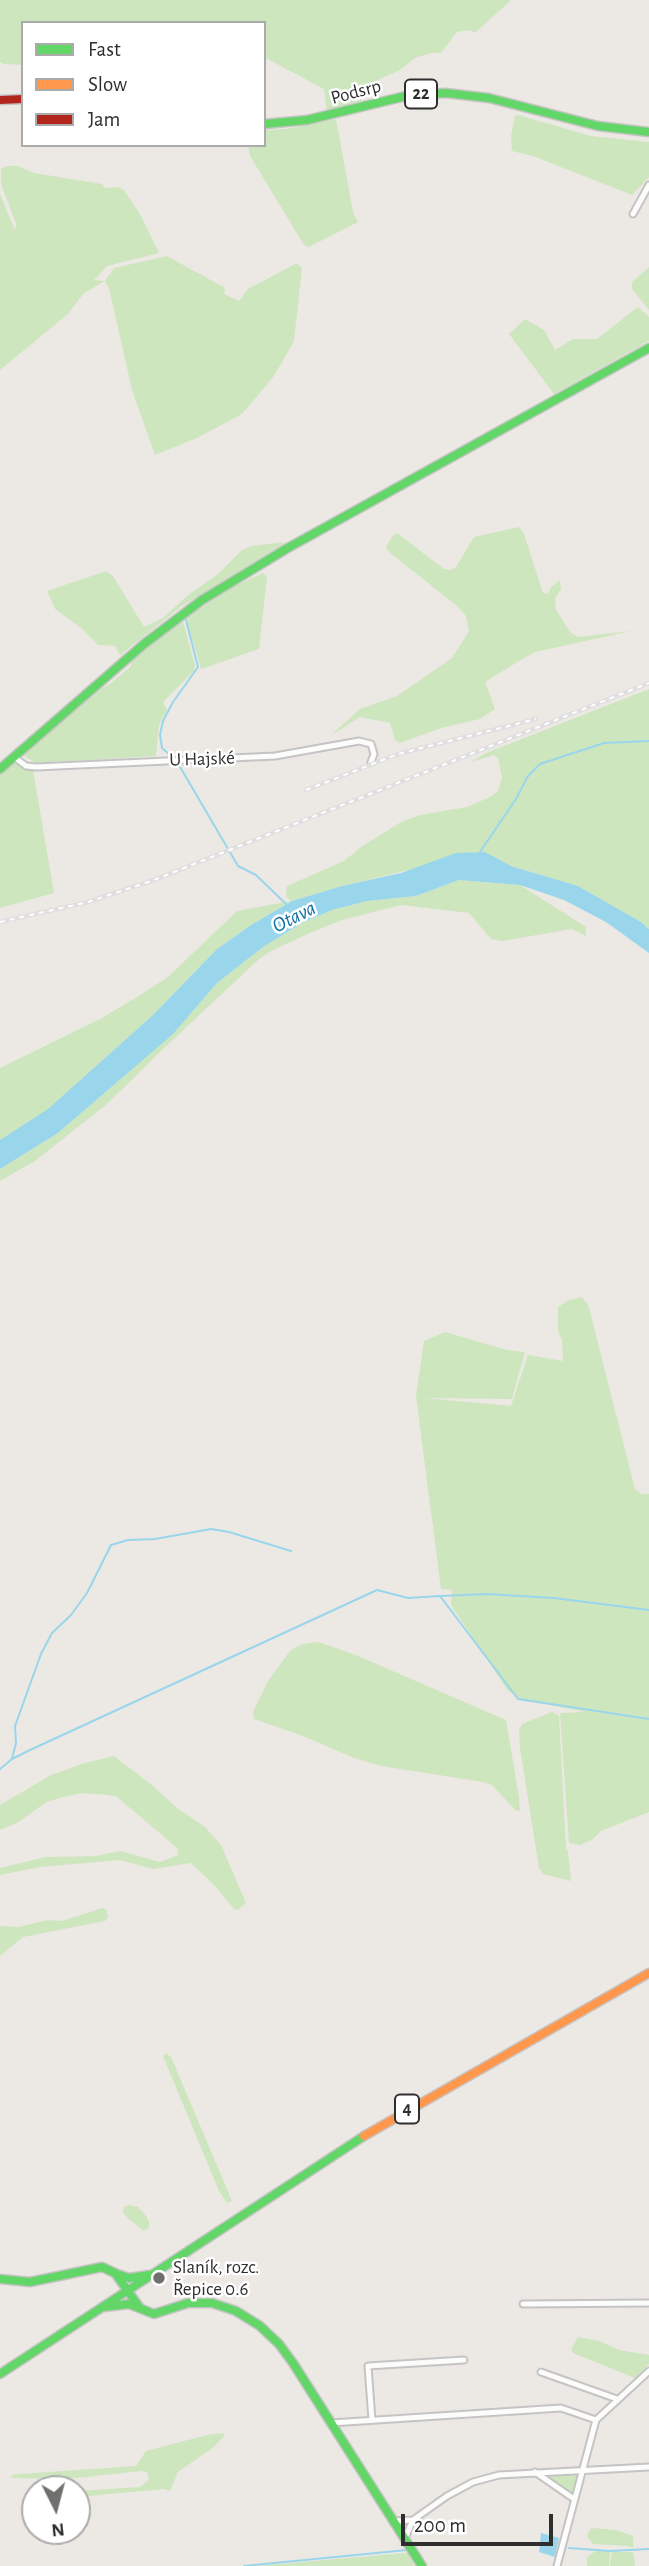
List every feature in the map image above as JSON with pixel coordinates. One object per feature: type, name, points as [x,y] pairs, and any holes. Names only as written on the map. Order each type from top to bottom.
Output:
[{"type":"street","name":"Podsrp","points":[[266,124],[319,117],[410,95],[446,93],[489,98],[579,122],[649,132]]},
{"type":"street","points":[[0,100],[21,99]]},
{"type":"street","points":[[633,214],[649,184]]},
{"type":"street","points":[[0,769],[144,644],[202,600],[286,549],[649,348]]},
{"type":"street","name":"U Hajské","points":[[14,757],[26,766],[36,768],[275,756],[359,741],[371,744],[374,754],[371,762]]},
{"type":"street","name":"4","points":[[0,2374],[383,2123],[649,1973]]},
{"type":"street","points":[[0,2280],[30,2283],[97,2267],[129,2278],[152,2274]]},
{"type":"street","points":[[115,2273],[144,2311]]},
{"type":"street","points":[[115,2273],[117,2297]]},
{"type":"street","points":[[137,2284],[138,2299],[144,2311]]},
{"type":"street","points":[[101,2308],[126,2303],[154,2314],[188,2303],[205,2302],[244,2315],[267,2332],[286,2353],[422,2566]]},
{"type":"street","points":[[523,2304],[649,2303]]},
{"type":"street","points":[[372,2420],[368,2366],[464,2360]]},
{"type":"street","points":[[557,2566],[596,2420],[649,2371]]},
{"type":"street","points":[[541,2372],[617,2399]]},
{"type":"street","points":[[331,2423],[561,2408],[596,2420]]},
{"type":"street","points":[[405,2538],[413,2520],[447,2496],[473,2483],[499,2475],[649,2467]]},
{"type":"street","points":[[535,2472],[575,2499]]},
{"type":"street","points":[[394,2521],[413,2520]]},
{"type":"green space","points":[[0,0],[511,0],[475,33],[470,30],[457,32],[441,53],[415,58],[400,70],[369,84],[361,101],[327,111],[324,89],[266,58],[266,21],[21,21],[21,65],[0,62]]},
{"type":"green space","points":[[515,116],[591,136],[649,142],[649,177],[632,195],[533,156],[512,151],[511,136]]},
{"type":"green space","points":[[336,119],[353,212],[358,222],[309,247],[304,245],[250,156],[248,147],[266,147],[266,130],[286,129]]},
{"type":"green space","points":[[18,166],[34,173],[124,190],[141,216],[159,253],[107,266],[94,280],[105,281],[84,293],[68,314],[0,370],[0,194],[15,230],[16,224],[1,184],[1,169]]},
{"type":"green space","points":[[167,256],[225,288],[224,294],[239,301],[248,289],[297,263],[302,268],[294,341],[274,376],[242,414],[197,438],[155,455],[132,390],[109,288],[105,281],[114,268]]},
{"type":"green space","points":[[649,267],[649,310],[632,289],[632,282]]},
{"type":"green space","points":[[638,307],[649,317],[649,341],[554,394],[509,334],[525,319],[544,330],[555,350],[573,339],[597,339]]},
{"type":"green space","points":[[519,527],[524,534],[543,593],[548,594],[551,587],[560,580],[561,589],[555,599],[556,610],[570,632],[578,637],[631,631],[535,652],[519,661],[485,682],[495,709],[480,719],[441,728],[400,743],[395,740],[390,723],[360,717],[330,736],[360,709],[397,696],[452,658],[469,631],[466,616],[457,606],[388,551],[386,546],[393,536],[397,533],[444,569],[451,570],[456,567],[474,537]]},
{"type":"green space","points":[[286,542],[182,606],[120,655],[115,646],[98,645],[81,628],[55,609],[47,591],[106,571],[113,576],[144,627],[163,618],[187,596],[218,574],[242,550],[251,546]]},
{"type":"green space","points":[[263,573],[267,577],[259,649],[201,669],[188,617],[230,588]]},
{"type":"green space","points":[[179,620],[183,622],[195,665],[194,671],[163,702],[167,710],[159,725],[156,756],[35,763],[25,756],[26,752],[99,690],[131,666],[131,658],[142,652],[142,648]]},
{"type":"green space","points":[[649,689],[649,929],[578,886],[511,866],[484,852],[342,886],[292,901],[217,949],[153,1015],[48,1110],[0,1140],[0,1068],[100,1019],[168,977],[237,911],[291,901],[286,896],[287,886],[344,861],[401,822],[420,815],[467,807],[490,797],[498,791],[502,777],[498,758],[494,755],[471,762],[486,753]]},
{"type":"green space","points":[[15,762],[33,770],[54,893],[0,908],[0,772]]},
{"type":"green space","points":[[459,880],[520,885],[586,927],[586,936],[572,929],[502,941],[491,939],[469,913],[401,905],[342,920],[310,933],[258,960],[108,1103],[35,1161],[0,1181],[0,1169],[58,1133],[172,1034],[217,983],[263,947],[302,923],[332,910],[367,901],[416,896]]},
{"type":"green space","points":[[581,1297],[588,1304],[635,1489],[642,1494],[649,1494],[649,1812],[601,1831],[592,1840],[580,1845],[569,1843],[560,1713],[585,1712],[521,1699],[508,1691],[451,1605],[452,1590],[441,1589],[416,1396],[424,1341],[445,1332],[507,1350],[525,1352],[512,1399],[425,1398],[511,1406],[528,1355],[563,1361],[562,1340],[558,1331],[558,1307]]},
{"type":"green space","points":[[319,1642],[506,1720],[520,1811],[515,1810],[492,1785],[381,1766],[254,1719],[253,1712],[268,1681],[290,1651],[302,1644]]},
{"type":"green space","points":[[552,1712],[559,1716],[566,1849],[571,1881],[543,1874],[539,1868],[520,1748],[519,1730],[522,1724]]},
{"type":"green space","points":[[114,1756],[177,1808],[205,1827],[221,1845],[246,1903],[238,1910],[234,1909],[191,1863],[153,1869],[120,1860],[40,1867],[0,1875],[0,1868],[46,1857],[96,1856],[120,1851],[160,1862],[178,1855],[177,1848],[169,1841],[117,1797],[109,1795],[82,1793],[59,1798],[45,1803],[17,1823],[0,1830],[0,1805],[51,1775]]},
{"type":"green space","points":[[102,1908],[107,1910],[108,1917],[105,1921],[23,1937],[0,1956],[0,1926],[18,1927],[48,1920],[62,1921]]},
{"type":"green space","points":[[166,2053],[171,2057],[232,2201],[227,2203],[219,2191],[163,2056]]},
{"type":"green space","points":[[124,2207],[138,2207],[144,2213],[149,2221],[149,2228],[144,2231],[123,2213]]},
{"type":"green space","points":[[578,2337],[599,2341],[619,2350],[649,2355],[649,2364],[635,2378],[573,2353],[571,2350]]},
{"type":"green space","points":[[207,2435],[225,2435],[214,2447],[178,2472],[170,2491],[164,2489],[91,2496],[91,2490],[140,2487],[149,2480],[147,2472],[142,2471],[91,2476],[21,2475],[21,2478],[10,2478],[20,2474],[136,2466],[146,2451]]},
{"type":"green space","points":[[578,2471],[573,2495],[544,2475]]},
{"type":"green space","points":[[593,2528],[616,2530],[633,2536],[633,2548],[593,2544],[587,2536]]},
{"type":"green space","points":[[597,2550],[610,2552],[609,2566],[587,2566],[587,2557]]},
{"type":"green space","points":[[612,2552],[633,2552],[635,2566],[610,2566]]},
{"type":"green space","points":[[408,2553],[415,2566],[257,2566]]},
{"type":"water","name":"Otava","points":[[485,852],[511,866],[578,886],[641,922],[649,929],[649,953],[606,922],[564,900],[520,885],[459,880],[416,896],[367,901],[332,910],[302,923],[263,947],[217,983],[173,1034],[58,1133],[0,1169],[0,1140],[48,1109],[153,1015],[217,949],[251,925],[292,901],[401,873],[456,853]]},
{"type":"water","points":[[541,2533],[559,2538],[555,2557],[539,2552]]},
{"type":"waterway","name":"Otava","points":[[185,616],[198,667],[163,721],[160,735],[162,748],[176,760],[238,866],[256,875],[286,904]]},
{"type":"waterway","points":[[480,852],[516,799],[528,776],[540,764],[604,743],[649,741]]},
{"type":"waterway","points":[[12,1759],[16,1743],[15,1726],[41,1654],[52,1633],[71,1615],[87,1593],[111,1545],[128,1540],[155,1539],[211,1529],[291,1551]]},
{"type":"waterway","points":[[0,1769],[30,1750],[377,1590],[408,1598],[440,1596],[518,1699],[649,1719]]},
{"type":"waterway","points":[[441,1596],[487,1594],[554,1598],[649,1610]]},
{"type":"waterway","points":[[569,2548],[610,2551],[649,2549]]},
{"type":"waterway","points":[[244,2566],[407,2550]]},
{"type":"railway","points":[[0,922],[88,902],[154,880],[649,683]]},
{"type":"railway","points":[[306,790],[398,754],[536,719]]},
{"type":"traffic: fast","points":[[266,124],[307,120],[410,95],[446,93],[489,98],[598,126],[649,132]]},
{"type":"traffic: fast","points":[[0,769],[144,644],[202,600],[286,549],[649,348]]},
{"type":"traffic: fast","points":[[0,2374],[364,2136]]},
{"type":"traffic: fast","points":[[0,2279],[30,2282],[102,2267],[115,2273],[140,2308]]},
{"type":"traffic: fast","points":[[117,2274],[129,2278],[149,2275]]},
{"type":"traffic: fast","points":[[104,2307],[129,2304],[154,2314],[188,2303],[212,2303],[236,2311],[260,2326],[279,2344],[293,2363],[422,2566]]},
{"type":"traffic: slow","points":[[364,2136],[649,1973]]},
{"type":"traffic: jam","points":[[0,100],[21,99]]},
{"type":"place","name":"Slaník, rozc. Řepice 0.6","points":[[159,2278]]}]
